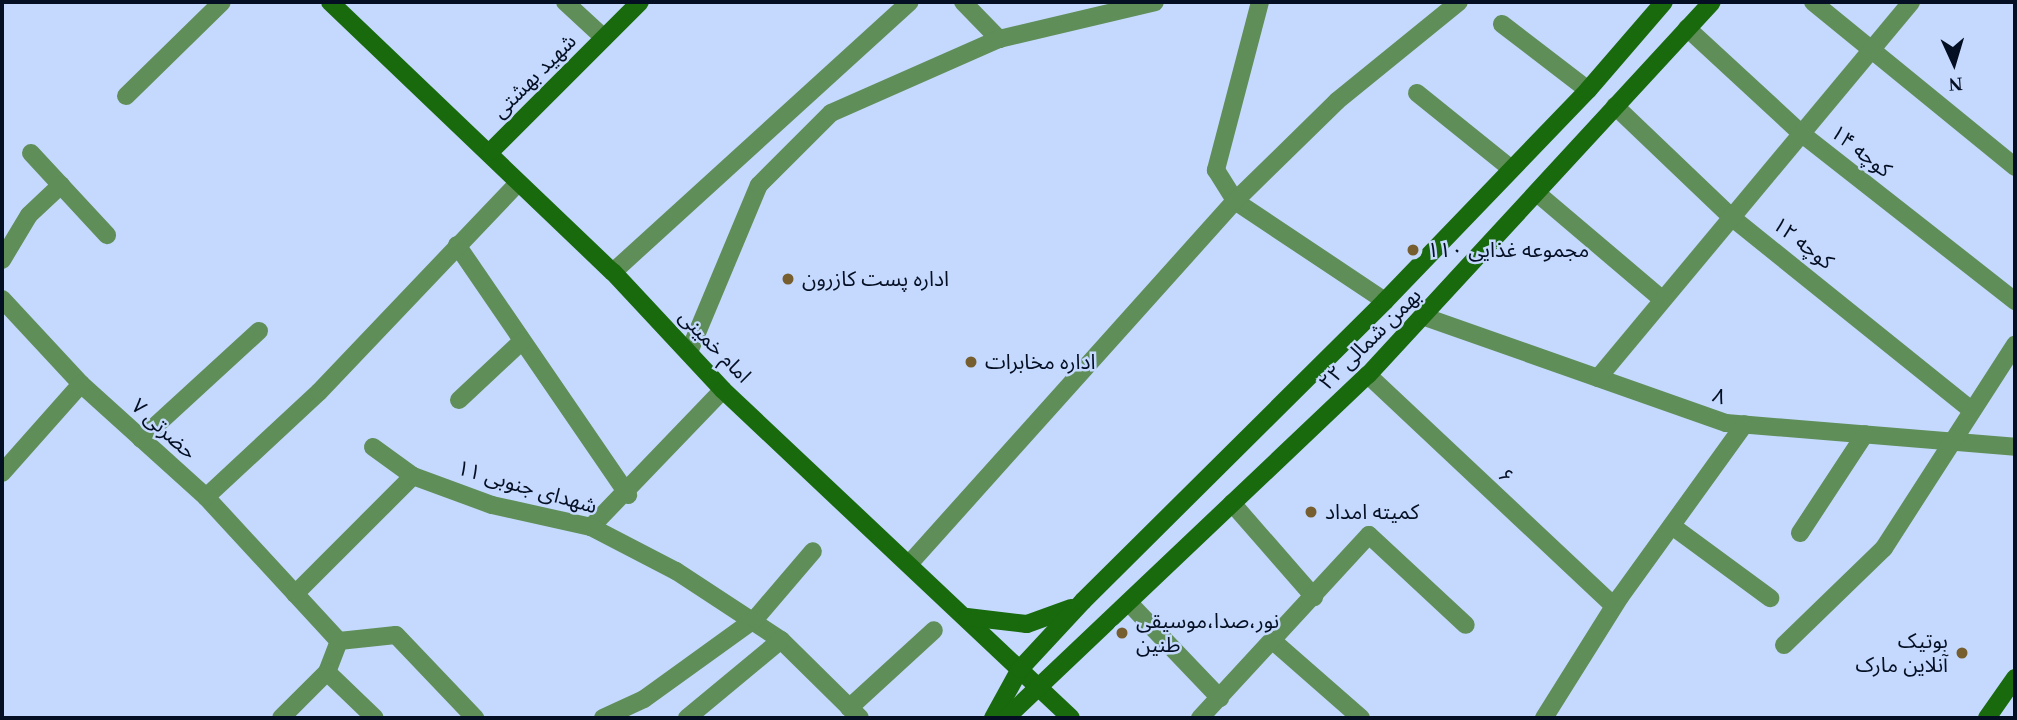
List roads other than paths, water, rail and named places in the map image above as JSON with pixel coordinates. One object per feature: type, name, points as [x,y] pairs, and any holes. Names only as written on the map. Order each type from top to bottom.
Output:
[{"type":"main road","name":"امام خمینی","points":[[330,2],[490,152],[517,184],[612,272],[723,390],[910,563],[1071,718]]},
{"type":"main road","name":"شهید بهشتی","points":[[490,152],[640,2]]},
{"type":"main road","name":"۲۲ بهمن شمالی","points":[[1006,718],[1131,605],[1232,503],[1368,375],[1425,317],[1712,2]]},
{"type":"main road","name":"۲۲ بهمن شمالی","points":[[993,718],[1020,669],[1083,601],[1385,301],[1509,167],[1588,90],[1657,4]]},
{"type":"main road","points":[[966,617],[1027,624],[1083,601]]},
{"type":"main road","points":[[1987,718],[2015,678]]},
{"type":"street","points":[[126,96],[222,2]]},
{"type":"street","points":[[565,2],[604,38]]},
{"type":"street","points":[[963,2],[999,39]]},
{"type":"street","points":[[689,352],[759,185],[831,113],[999,39],[1101,8],[1154,2]]},
{"type":"street","points":[[1261,2],[1216,170],[1235,201],[1385,301]]},
{"type":"street","points":[[910,563],[1235,201],[1337,101],[1459,2]]},
{"type":"street","points":[[1813,2],[2015,167]]},
{"type":"street","points":[[1598,378],[1730,216],[1802,135],[1911,2]]},
{"type":"street","points":[[612,272],[903,4]]},
{"type":"street","points":[[1502,24],[1588,90]]},
{"type":"street","name":"کوچه ۱۴","points":[[1687,28],[1802,135],[2015,300]]},
{"type":"street","points":[[1417,93],[1509,167]]},
{"type":"street","name":"کوچه ۱۲","points":[[1615,106],[1730,216],[1970,409]]},
{"type":"street","points":[[31,153],[107,235]]},
{"type":"street","points":[[206,497],[319,392],[517,184]]},
{"type":"street","points":[[2,260],[29,215],[61,185]]},
{"type":"street","points":[[1538,194],[1662,299]]},
{"type":"street","points":[[457,245],[628,495]]},
{"type":"street","name":"حضرتی ۷","points":[[2,299],[81,384],[206,497],[339,641]]},
{"type":"street","name":"۸","points":[[1425,317],[1598,378],[1745,424],[2015,447]]},
{"type":"street","points":[[141,439],[259,331]]},
{"type":"street","points":[[459,400],[522,341]]},
{"type":"street","points":[[1784,645],[1884,548],[1948,440],[2015,345]]},
{"type":"street","name":"۶","points":[[1368,375],[1614,606]]},
{"type":"street","points":[[2,473],[81,384]]},
{"type":"street","points":[[591,527],[628,495],[723,390]]},
{"type":"street","points":[[1544,718],[1614,606],[1745,424]]},
{"type":"street","points":[[1800,533],[1865,434]]},
{"type":"street","name":"۱۱ شهدای جنوبی","points":[[373,447],[413,476],[492,505],[591,527],[754,619],[781,640],[854,713]]},
{"type":"street","points":[[295,594],[413,476]]},
{"type":"street","points":[[1232,503],[1314,597]]},
{"type":"street","points":[[1672,526],[1770,598]]},
{"type":"street","points":[[1200,718],[1369,535],[1466,625]]},
{"type":"street","points":[[604,718],[643,699],[754,619],[813,551]]},
{"type":"street","points":[[1131,605],[1220,698]]},
{"type":"street","points":[[854,713],[934,630]]},
{"type":"street","points":[[281,718],[327,672],[339,641],[396,635],[475,718]]},
{"type":"street","points":[[687,718],[781,640]]},
{"type":"street","points":[[1273,641],[1361,718]]},
{"type":"street","points":[[327,672],[375,718]]},
{"type":"place","name":"مجموعه غذایی ۱۱۰","points":[[1413,250]]},
{"type":"place","name":"اداره پست کازرون","points":[[788,279]]},
{"type":"place","name":"اداره مخابرات","points":[[971,362]]},
{"type":"place","name":"کمیته امداد","points":[[1311,512]]},
{"type":"place","name":"نور،صدا،موسیقی طنین","points":[[1122,633]]},
{"type":"place","name":"بوتیک آنلاین مارک","points":[[1962,653]]}]
